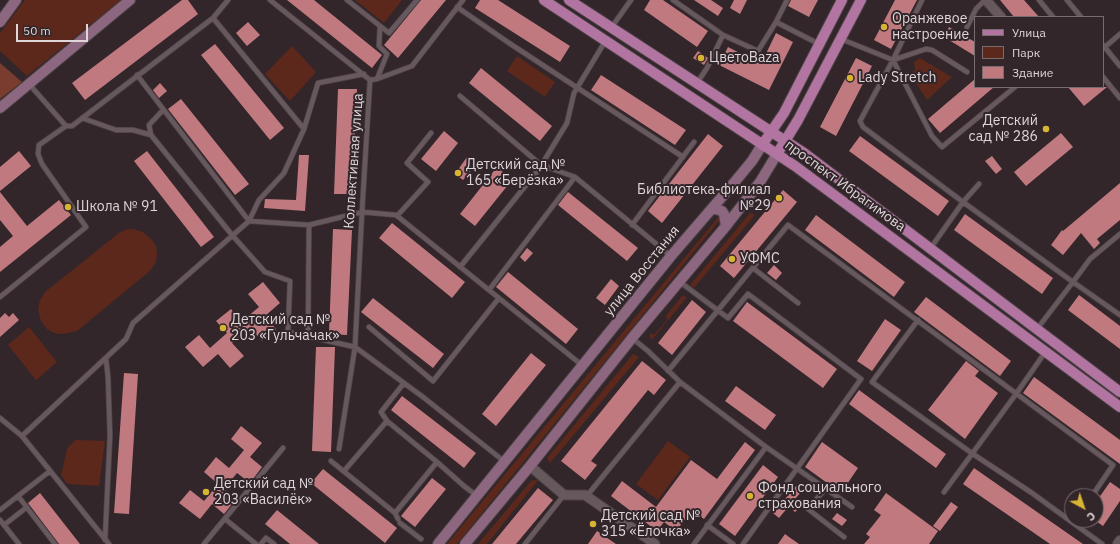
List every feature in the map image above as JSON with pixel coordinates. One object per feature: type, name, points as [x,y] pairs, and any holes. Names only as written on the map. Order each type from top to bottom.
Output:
[{"type":"main road","points":[[0,22],[16,0]]},
{"type":"main road","points":[[0,108],[130,0]]},
{"type":"main road","name":"проспект Ибрагимова","points":[[544,0],[762,145],[778,154],[1120,407]]},
{"type":"main road","name":"проспект Ибрагимова","points":[[569,0],[804,153],[1120,392]]},
{"type":"main road","name":"улица Восстания","points":[[438,544],[478,497],[671,256],[749,164],[784,113],[842,0]]},
{"type":"main road","points":[[465,544],[530,466],[632,338],[726,226],[760,182],[778,154],[861,0]]},
{"type":"main road","points":[[707,214],[712,209],[722,211],[726,226]]},
{"type":"street","points":[[985,0],[1000,16]]},
{"type":"street","points":[[530,466],[564,495],[585,495],[655,544]]},
{"type":"lane","points":[[0,297],[86,227],[42,164],[38,154],[39,145],[66,126],[72,126],[213,18],[228,0]]},
{"type":"lane","points":[[270,0],[370,80]]},
{"type":"lane","points":[[347,0],[389,33],[417,0]]},
{"type":"lane","name":"Коллективная улица","points":[[339,449],[355,347],[370,80],[377,79],[412,66],[463,0]]},
{"type":"lane","points":[[611,28],[631,0]]},
{"type":"lane","points":[[673,0],[723,35],[758,51],[776,22],[787,0]]},
{"type":"lane","points":[[922,0],[893,60],[860,121],[863,127],[963,202],[1120,315]]},
{"type":"lane","points":[[967,27],[976,9],[985,0]]},
{"type":"lane","points":[[1038,0],[1052,16]]},
{"type":"lane","points":[[1067,0],[1080,16]]},
{"type":"lane","points":[[457,7],[683,157]]},
{"type":"lane","points":[[213,18],[304,129]]},
{"type":"lane","points":[[776,22],[819,44]]},
{"type":"lane","points":[[377,79],[387,54],[379,46],[380,26]]},
{"type":"lane","points":[[1120,34],[1104,46],[1120,66]]},
{"type":"lane","points":[[697,83],[707,68],[723,35]]},
{"type":"lane","points":[[841,39],[893,60],[926,49],[932,50],[967,72]]},
{"type":"lane","points":[[460,267],[541,165],[567,123],[574,93],[577,87],[606,40]]},
{"type":"lane","points":[[893,60],[932,136],[942,147],[1014,88]]},
{"type":"lane","points":[[22,436],[88,374],[106,360],[126,339],[133,324],[249,221],[259,200],[284,173],[304,129],[318,83],[364,74]]},
{"type":"lane","points":[[137,76],[249,221],[308,225],[362,212],[397,216],[583,366]]},
{"type":"lane","points":[[1104,78],[1120,98]]},
{"type":"lane","points":[[29,84],[66,126]]},
{"type":"lane","points":[[460,96],[541,165],[575,177],[671,256]]},
{"type":"lane","points":[[163,110],[149,125],[151,135],[232,235],[265,272],[290,282],[288,332],[355,347],[404,383],[505,462]]},
{"type":"lane","points":[[82,118],[116,130],[134,130],[151,135]]},
{"type":"lane","points":[[397,216],[428,182],[407,162],[431,132]]},
{"type":"lane","points":[[632,224],[694,142]]},
{"type":"lane","points":[[489,290],[575,177]]},
{"type":"lane","points":[[930,249],[963,202],[980,184]]},
{"type":"lane","points":[[308,225],[308,336]]},
{"type":"lane","points":[[668,371],[788,225],[1113,465],[1097,488]]},
{"type":"lane","points":[[1037,329],[1090,259],[1120,234]]},
{"type":"lane","points":[[752,268],[798,303]]},
{"type":"lane","points":[[680,282],[728,318],[748,294],[861,379],[743,544]]},
{"type":"lane","points":[[369,327],[433,381],[499,298]]},
{"type":"lane","points":[[918,320],[872,382],[973,454],[1032,493],[1102,544]]},
{"type":"lane","points":[[632,338],[648,351],[680,382],[766,447],[852,507]]},
{"type":"lane","points":[[944,492],[973,454],[1046,351]]},
{"type":"lane","points":[[105,540],[110,435],[106,360]]},
{"type":"lane","points":[[585,495],[590,492],[680,382]]},
{"type":"lane","points":[[404,383],[381,412],[387,421],[478,497]]},
{"type":"lane","points":[[0,418],[22,436],[109,544]]},
{"type":"lane","points":[[344,472],[387,421]]},
{"type":"lane","points":[[694,544],[766,447]]},
{"type":"lane","points":[[204,544],[283,448]]},
{"type":"lane","points":[[331,461],[395,513],[399,521],[421,539]]},
{"type":"lane","points":[[395,513],[437,462]]},
{"type":"lane","points":[[0,510],[50,471]]},
{"type":"lane","points":[[826,488],[808,509],[844,537]]},
{"type":"lane","points":[[525,544],[564,495]]},
{"type":"lane","points":[[18,496],[55,544]]},
{"type":"lane","points":[[4,525],[27,507]]},
{"type":"lane","points":[[225,519],[256,544]]},
{"type":"lane","points":[[0,520],[19,544]]},
{"type":"lane","points":[[707,525],[733,544]]},
{"type":"lane","points":[[261,544],[266,538],[274,544]]},
{"type":"green space","points":[[25,0],[121,0],[27,76],[0,51],[0,33]]},
{"type":"green space","points":[[355,0],[402,0],[384,23]]},
{"type":"green space","points":[[292,46],[316,72],[290,101],[265,74]]},
{"type":"green space","points":[[517,56],[555,82],[545,97],[507,71]]},
{"type":"green space","points":[[920,58],[952,77],[927,100],[910,74],[915,70],[914,62]]},
{"type":"green space","points":[[750,213],[755,215],[694,288],[690,285]]},
{"type":"green space","points":[[720,215],[722,217],[457,544],[447,544]]},
{"type":"green space","points":[[128,229],[143,232],[153,241],[156,246],[156,262],[150,271],[77,331],[62,334],[54,333],[47,329],[41,321],[38,309],[40,300],[45,292],[119,233]]},
{"type":"green space","points":[[682,296],[687,297],[652,340],[649,336],[651,333],[654,335],[667,320],[666,316]]},
{"type":"green space","points":[[29,327],[57,362],[36,380],[8,345]]},
{"type":"green space","points":[[633,354],[639,357],[550,463],[547,458]]},
{"type":"green space","points":[[75,440],[105,441],[99,486],[67,484],[61,475],[67,449]]},
{"type":"green space","points":[[668,441],[690,457],[658,500],[636,484]]},
{"type":"green space","points":[[539,479],[487,544],[478,544],[531,481]]},
{"type":"shaded area","points":[[0,63],[22,82],[0,99]]},
{"type":"building","points":[[182,0],[188,0],[198,14],[85,100],[72,83]]},
{"type":"building","points":[[287,0],[314,0],[382,55],[372,68]]},
{"type":"building","points":[[421,0],[446,0],[398,58],[384,45]]},
{"type":"building","points":[[480,0],[498,0],[570,46],[560,62],[475,8]]},
{"type":"building","points":[[650,0],[663,0],[708,31],[697,47],[644,10]]},
{"type":"building","points":[[694,0],[711,0],[723,8],[718,16]]},
{"type":"building","points":[[734,0],[747,0],[740,14],[730,8]]},
{"type":"building","points":[[791,0],[818,0],[809,17],[788,6]]},
{"type":"building","points":[[895,0],[917,0],[891,49],[874,40]]},
{"type":"building","points":[[1000,0],[1024,0],[1038,16],[1013,16]]},
{"type":"building","points":[[248,22],[260,35],[247,46],[236,33]]},
{"type":"building","points":[[949,27],[974,41],[974,55],[944,37]]},
{"type":"building","points":[[776,33],[793,42],[769,90],[719,65],[728,47],[761,64]]},
{"type":"building","points":[[215,44],[284,128],[270,140],[201,55]]},
{"type":"building","name":"ЦветоBaza","points":[[698,51],[708,58],[704,65],[693,58]]},
{"type":"building","points":[[856,58],[872,66],[836,136],[820,127]]},
{"type":"building","points":[[481,68],[552,126],[540,141],[469,83]]},
{"type":"building","points":[[601,75],[686,130],[675,145],[591,90]]},
{"type":"building","points":[[974,80],[974,88],[993,88],[940,133],[928,119]]},
{"type":"building","points":[[160,83],[167,91],[159,98],[153,90]]},
{"type":"building","points":[[1107,87],[1084,106],[1069,88]]},
{"type":"building","points":[[338,89],[357,89],[352,194],[334,194]]},
{"type":"building","points":[[181,99],[249,184],[235,195],[168,109]]},
{"type":"building","points":[[444,131],[458,143],[436,171],[421,159]]},
{"type":"building","points":[[1061,133],[1073,147],[1026,186],[1014,172]]},
{"type":"building","points":[[708,134],[723,146],[662,223],[648,211]]},
{"type":"building","points":[[860,136],[949,201],[938,216],[849,151]]},
{"type":"building","points":[[19,151],[31,166],[0,191],[0,167]]},
{"type":"building","points":[[147,151],[214,237],[201,247],[134,161]]},
{"type":"building","points":[[299,155],[309,155],[305,211],[264,208],[265,199],[296,200]]},
{"type":"building","points":[[992,156],[1002,169],[996,174],[985,161]]},
{"type":"building","points":[[467,157],[476,164],[463,180],[455,174]]},
{"type":"building","points":[[497,167],[512,180],[475,226],[460,214]]},
{"type":"building","points":[[1120,183],[1120,220],[1097,239],[1100,243],[1094,249],[1081,233],[1063,255],[1051,245],[1062,230],[1063,231]]},
{"type":"building","points":[[783,190],[797,202],[734,278],[720,266]]},
{"type":"building","points":[[0,192],[27,226],[59,200],[71,215],[0,272],[0,247],[13,236],[0,220]]},
{"type":"building","points":[[568,192],[638,248],[627,261],[558,205]]},
{"type":"building","points":[[965,214],[1053,278],[1042,294],[954,230]]},
{"type":"building","points":[[816,215],[905,282],[894,297],[805,230]]},
{"type":"building","points":[[392,223],[465,282],[452,298],[379,238]]},
{"type":"building","points":[[333,229],[352,230],[347,335],[329,334]]},
{"type":"building","points":[[527,248],[533,253],[525,262],[520,257]]},
{"type":"building","points":[[774,265],[782,273],[776,280],[767,273]]},
{"type":"building","points":[[508,272],[578,329],[566,344],[496,287]]},
{"type":"building","points":[[611,279],[619,286],[605,305],[596,298]]},
{"type":"building","points":[[263,282],[280,303],[265,316],[276,329],[262,341],[250,327],[232,343],[244,356],[230,368],[218,354],[203,367],[185,347],[199,335],[210,348],[227,333],[216,321],[231,309],[241,322],[259,307],[248,294]]},
{"type":"building","points":[[1079,295],[1120,326],[1120,349],[1068,310]]},
{"type":"building","points":[[926,297],[1011,361],[1000,376],[914,312]]},
{"type":"building","points":[[373,298],[444,354],[433,368],[361,312]]},
{"type":"building","points":[[692,300],[706,312],[672,355],[658,343]]},
{"type":"building","points":[[747,302],[837,369],[823,388],[733,321]]},
{"type":"building","points":[[5,313],[9,317],[13,313],[19,320],[0,337],[0,318]]},
{"type":"building","points":[[885,319],[901,330],[872,371],[857,361]]},
{"type":"building","points":[[316,347],[335,347],[331,452],[312,451]]},
{"type":"building","points":[[531,353],[546,365],[496,426],[482,414]]},
{"type":"building","points":[[642,361],[666,380],[654,395],[648,390],[591,461],[597,465],[585,480],[561,461]]},
{"type":"building","points":[[966,361],[979,371],[975,376],[998,393],[965,439],[928,410]]},
{"type":"building","points":[[124,373],[138,374],[129,514],[114,513]]},
{"type":"building","points":[[1034,377],[1120,440],[1120,464],[1023,393]]},
{"type":"building","points":[[736,386],[776,415],[765,430],[725,401]]},
{"type":"building","points":[[859,390],[946,454],[936,468],[849,404]]},
{"type":"building","points":[[402,396],[476,453],[464,468],[391,410]]},
{"type":"building","points":[[241,426],[262,443],[250,457],[262,467],[250,483],[237,473],[224,489],[236,499],[224,514],[212,504],[200,519],[179,503],[190,490],[204,501],[218,484],[204,472],[216,457],[229,468],[244,450],[231,439]]},
{"type":"building","points":[[745,442],[755,450],[704,519],[692,510],[676,531],[664,522],[657,531],[611,496],[622,481],[656,507],[691,460],[717,479]]},
{"type":"building","points":[[822,442],[858,468],[841,493],[805,467]]},
{"type":"building","points":[[763,465],[778,477],[735,536],[719,524]]},
{"type":"building","points":[[974,468],[1083,544],[1050,544],[963,484]]},
{"type":"building","points":[[323,469],[397,528],[385,543],[311,483]]},
{"type":"building","points":[[432,478],[446,489],[415,527],[401,516]]},
{"type":"building","points":[[1110,482],[1120,489],[1120,501],[1104,525],[1104,491]]},
{"type":"building","points":[[796,486],[802,491],[795,499],[802,505],[795,512],[789,506],[779,518],[773,513]]},
{"type":"building","points":[[538,488],[553,500],[516,544],[492,544]]},
{"type":"building","points":[[40,493],[80,544],[59,544],[28,503]]},
{"type":"building","points":[[886,493],[938,531],[929,544],[864,544],[870,537],[866,534],[881,515],[874,510]]},
{"type":"building","points":[[951,502],[958,507],[940,531],[933,526]]},
{"type":"building","points":[[277,510],[319,544],[290,544],[265,524]]},
{"type":"building","points":[[837,513],[847,520],[842,526],[832,519]]},
{"type":"building","points":[[597,531],[616,544],[588,544]]},
{"type":"building","points":[[785,534],[789,537],[799,544],[778,544]]},
{"type":"place","name":"Оранжевое настроение","points":[[884,27]]},
{"type":"place","name":"ЦветоBaza","points":[[701,58]]},
{"type":"place","name":"Lady Stretch","points":[[850,78]]},
{"type":"place","name":"Детский сад № 286","points":[[1046,129]]},
{"type":"place","name":"Детский сад № 165 «Берёзка»","points":[[458,173]]},
{"type":"place","name":"Библиотека-филиал №29","points":[[779,198]]},
{"type":"place","name":"Школа № 91","points":[[68,207]]},
{"type":"place","name":"УФМС","points":[[732,259]]},
{"type":"place","name":"Детский сад № 203 «Гульчачак»","points":[[223,328]]},
{"type":"place","name":"Детский сад № 203 «Василёк»","points":[[206,492]]},
{"type":"place","name":"Фонд социального страхования","points":[[750,496]]},
{"type":"place","name":"Детский сад № 315 «Ёлочка»","points":[[593,524]]}]
